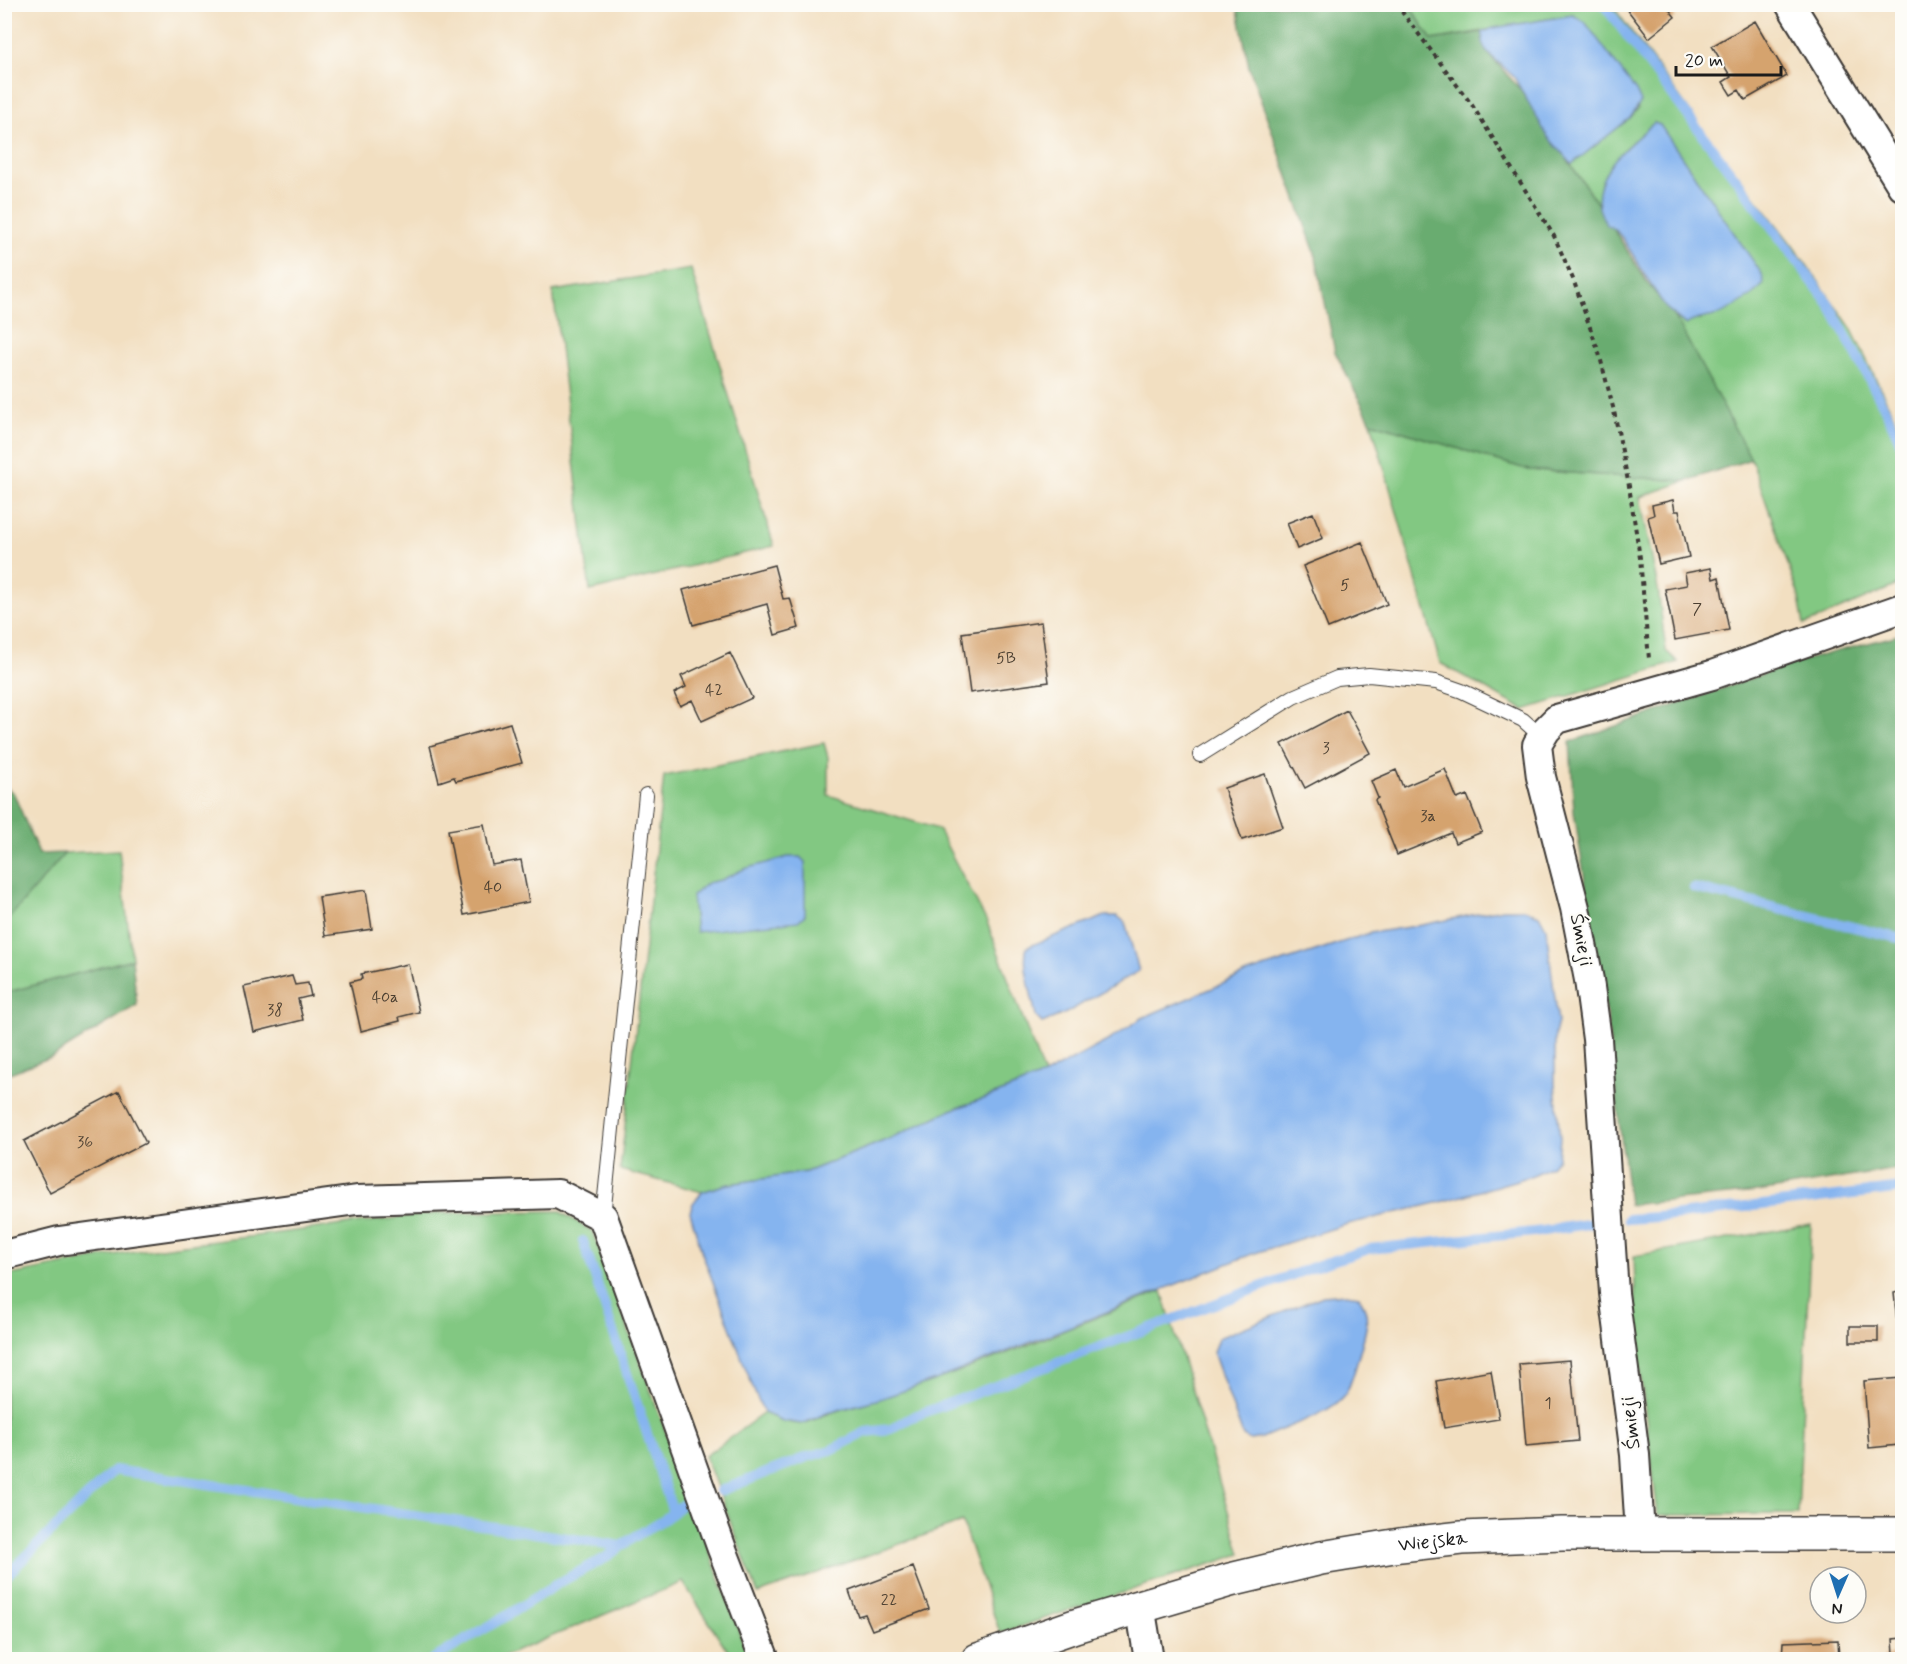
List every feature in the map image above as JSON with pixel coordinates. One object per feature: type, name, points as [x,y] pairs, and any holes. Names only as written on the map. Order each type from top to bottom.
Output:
[{"type":"street","points":[[1790,4],[1889,161],[1902,186]]},
{"type":"street","points":[[1542,737],[1557,719],[1712,675],[1902,608]]},
{"type":"street","name":"Śmieji","points":[[1542,737],[1537,745],[1541,777],[1575,908],[1589,980],[1597,1040],[1614,1293],[1635,1455],[1640,1533]]},
{"type":"street","points":[[4,1255],[59,1241],[357,1200],[558,1194],[603,1217],[722,1549],[765,1659]]},
{"type":"street","name":"Wiejska","points":[[978,1659],[1140,1605],[1321,1558],[1411,1544],[1481,1537],[1640,1533],[1902,1534]]},
{"type":"street","points":[[1140,1605],[1149,1659]]},
{"type":"lane","points":[[1200,755],[1293,697],[1337,678],[1369,675],[1436,682],[1462,691],[1523,720],[1542,737]]},
{"type":"lane","points":[[603,1217],[646,795]]},
{"type":"path","points":[[1396,4],[1472,105],[1554,236],[1573,279],[1599,353],[1614,411],[1629,486],[1646,614],[1649,658],[1647,693]]},
{"type":"green space","points":[[1237,5],[1409,5],[1432,40],[1483,32],[1486,51],[1519,88],[1649,285],[1675,317],[1751,459],[1686,481],[1529,470],[1371,422],[1335,352],[1315,253],[1249,67]]},
{"type":"green space","points":[[1409,5],[1612,5],[1710,139],[1797,251],[1851,328],[1902,433],[1902,583],[1804,625],[1798,593],[1751,459],[1675,317],[1686,325],[1692,320],[1701,320],[1654,123],[1624,149],[1601,183],[1599,206],[1565,157],[1573,163],[1630,118],[1638,109],[1573,15],[1432,40]]},
{"type":"green space","points":[[691,269],[774,546],[590,591],[553,291]]},
{"type":"green space","points":[[1371,422],[1529,470],[1686,481],[1640,497],[1658,589],[1666,651],[1678,662],[1524,710],[1440,663]]},
{"type":"green space","points":[[1902,634],[1902,1168],[1758,1192],[1629,1205],[1607,1019],[1574,812],[1570,742],[1801,661]]},
{"type":"green space","points":[[824,743],[828,757],[828,795],[938,829],[987,922],[1044,1075],[951,1110],[889,1139],[806,1172],[724,1185],[702,1192],[620,1170],[664,776]]},
{"type":"green space","points":[[5,786],[14,794],[39,854],[65,853],[5,923]]},
{"type":"green space","points":[[119,850],[132,959],[5,993],[4,923],[65,853]]},
{"type":"green space","points":[[132,959],[137,1005],[54,1056],[5,1075],[5,993]]},
{"type":"green space","points":[[559,1211],[592,1231],[749,1659],[733,1659],[683,1582],[497,1659],[5,1660],[5,1276],[129,1252],[437,1213]]},
{"type":"green space","points":[[1811,1224],[1798,1514],[1658,1515],[1637,1346],[1634,1256]]},
{"type":"green space","points":[[1162,1291],[1241,1554],[1000,1633],[962,1522],[758,1594],[705,1456],[764,1413],[789,1422],[799,1424],[808,1422],[958,1372]]},
{"type":"water","points":[[1573,15],[1585,22],[1636,91],[1641,102],[1630,118],[1572,164],[1548,137],[1514,77],[1486,51],[1482,42],[1483,32],[1493,28]]},
{"type":"water","points":[[1654,123],[1660,125],[1762,274],[1764,284],[1748,298],[1729,309],[1686,325],[1665,307],[1623,239],[1615,229],[1606,225],[1599,207],[1599,194],[1607,170],[1624,149]]},
{"type":"water","points":[[788,857],[800,857],[805,862],[805,915],[798,921],[696,932],[692,896],[707,883],[721,880],[744,869]]},
{"type":"water","points":[[1502,909],[1524,909],[1539,915],[1546,928],[1558,1022],[1555,1034],[1555,1084],[1560,1138],[1558,1158],[1552,1166],[1531,1176],[1445,1201],[1344,1225],[1252,1254],[938,1379],[880,1399],[827,1413],[802,1424],[783,1421],[764,1413],[702,1253],[690,1212],[693,1203],[702,1192],[724,1185],[806,1172],[889,1139],[951,1110],[1044,1075],[1109,1040],[1142,1018],[1248,973],[1370,933]]},
{"type":"water","points":[[1105,916],[1117,916],[1125,922],[1139,971],[1066,1013],[1042,1023],[1036,1017],[1028,981],[1025,962],[1027,947]]},
{"type":"water","points":[[1346,1294],[1359,1296],[1367,1322],[1354,1373],[1344,1396],[1317,1415],[1262,1438],[1250,1440],[1243,1436],[1213,1352],[1218,1338],[1323,1296]]},
{"type":"building","points":[[1623,4],[1665,4],[1675,17],[1649,38]]},
{"type":"building","points":[[1755,21],[1787,76],[1745,100],[1739,90],[1731,95],[1723,82],[1731,77],[1712,46]]},
{"type":"building","points":[[1673,500],[1675,511],[1679,511],[1689,557],[1659,564],[1648,517],[1654,515],[1652,505]]},
{"type":"building","points":[[1313,513],[1323,538],[1297,549],[1287,523]]},
{"type":"building","points":[[1362,542],[1387,604],[1328,628],[1303,566]]},
{"type":"building","points":[[774,565],[783,599],[790,598],[799,628],[775,635],[767,604],[693,625],[683,590]]},
{"type":"building","points":[[1711,568],[1713,579],[1719,577],[1729,630],[1675,640],[1665,589],[1687,585],[1685,573]]},
{"type":"building","points":[[1041,622],[1049,682],[970,693],[962,633]]},
{"type":"building","points":[[730,653],[752,698],[702,721],[692,700],[680,706],[674,693],[686,687],[681,676]]},
{"type":"building","points":[[1347,710],[1370,753],[1305,788],[1282,744]]},
{"type":"building","points":[[510,723],[522,763],[456,781],[454,777],[439,782],[430,746]]},
{"type":"building","points":[[1445,769],[1457,799],[1467,795],[1482,832],[1455,843],[1451,833],[1397,855],[1375,800],[1378,798],[1371,781],[1396,770],[1403,787]]},
{"type":"building","points":[[1265,774],[1283,827],[1242,840],[1224,788]]},
{"type":"building","points":[[484,824],[492,865],[521,860],[529,902],[464,915],[448,830]]},
{"type":"building","points":[[366,890],[372,929],[325,936],[319,897]]},
{"type":"building","points":[[408,964],[419,1012],[399,1017],[400,1021],[361,1031],[350,982],[362,979],[361,974]]},
{"type":"building","points":[[292,976],[295,985],[308,983],[311,996],[298,999],[303,1020],[254,1032],[244,987]]},
{"type":"building","points":[[119,1091],[146,1143],[50,1193],[24,1141]]},
{"type":"building","points":[[1902,1291],[1902,1332],[1898,1332],[1894,1293]]},
{"type":"building","points":[[1850,1326],[1878,1326],[1878,1342],[1850,1342]]},
{"type":"building","points":[[1570,1360],[1578,1441],[1526,1446],[1519,1364]]},
{"type":"building","points":[[1491,1371],[1499,1419],[1444,1428],[1436,1381]]},
{"type":"building","points":[[1902,1378],[1902,1433],[1898,1433],[1899,1445],[1869,1448],[1864,1381]]},
{"type":"building","points":[[913,1567],[929,1609],[872,1630],[865,1614],[858,1616],[849,1591]]},
{"type":"building","points":[[1902,1638],[1902,1660],[1884,1660],[1884,1656],[1894,1655],[1893,1639]]},
{"type":"building","points":[[1838,1640],[1839,1660],[1782,1660],[1783,1642]]},
{"type":"waterway","points":[[1603,4],[1829,304],[1884,407],[1902,446]]},
{"type":"waterway","points":[[1694,888],[1902,939]]},
{"type":"waterway","points":[[1628,1219],[1671,1216],[1902,1188]]},
{"type":"waterway","points":[[720,1491],[831,1450],[866,1432],[891,1429],[912,1417],[1319,1265],[1369,1249],[1543,1231],[1593,1223]]},
{"type":"waterway","points":[[583,1241],[673,1512]]},
{"type":"waterway","points":[[4,1578],[114,1470],[621,1546]]},
{"type":"waterway","points":[[432,1660],[562,1581],[605,1558],[689,1501]]}]
